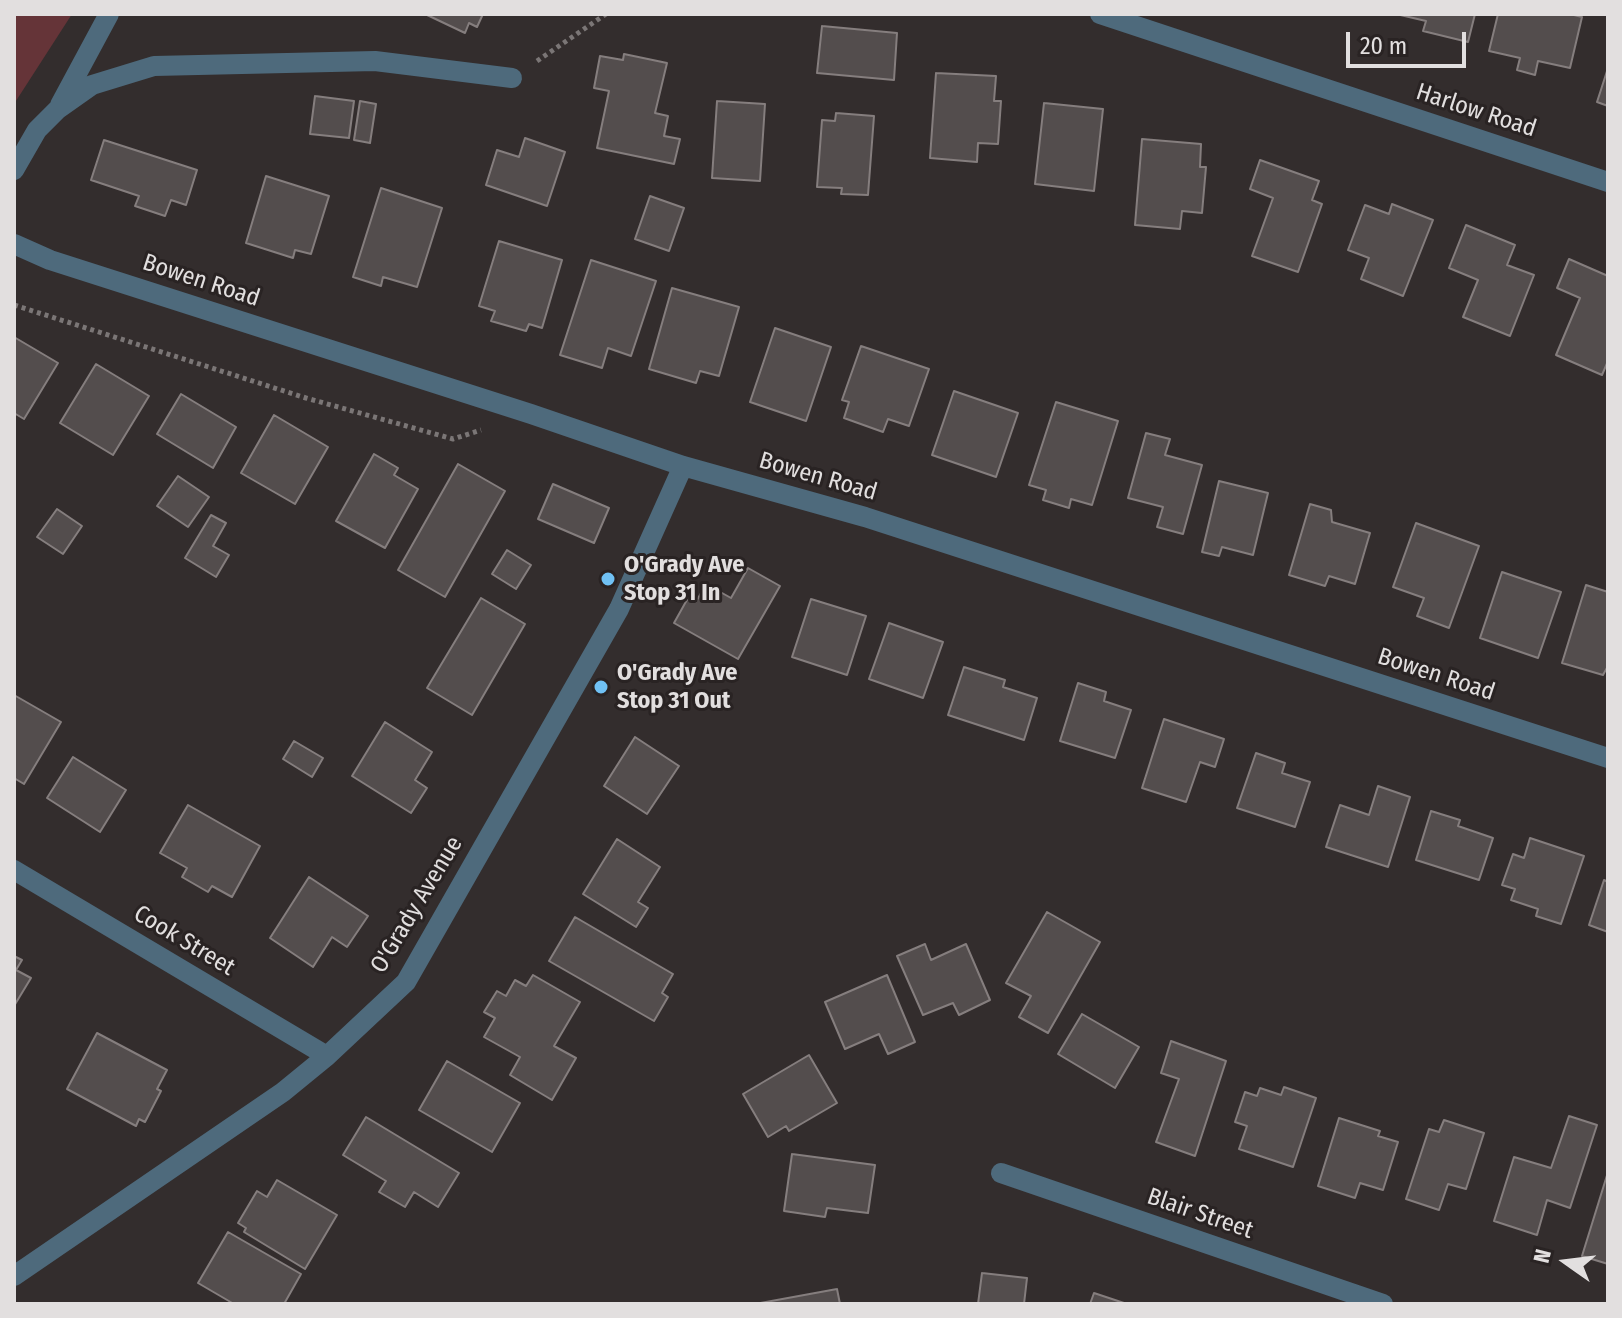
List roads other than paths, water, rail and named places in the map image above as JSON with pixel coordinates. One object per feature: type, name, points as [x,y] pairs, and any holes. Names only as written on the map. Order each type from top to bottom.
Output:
[{"type":"street","points":[[58,109],[109,14]]},
{"type":"street","name":"Harlow Road","points":[[1100,14],[1608,182]]},
{"type":"street","points":[[14,170],[37,130],[58,109],[92,85],[154,66],[375,61],[512,78]]},
{"type":"street","name":"Bowen Road","points":[[14,244],[50,260],[531,414],[683,466],[865,517],[1608,758]]},
{"type":"street","name":"O'Grady Avenue","points":[[14,1276],[283,1092],[327,1056],[406,982],[619,609],[683,466]]},
{"type":"street","name":"Cook Street","points":[[14,870],[327,1056]]},
{"type":"street","name":"Blair Street","points":[[1001,1173],[1383,1304]]},
{"type":"place","name":"O'Grady Ave Stop 31 In","points":[[608,579]]},
{"type":"place","name":"O'Grady Ave Stop 31 Out","points":[[601,687]]}]
